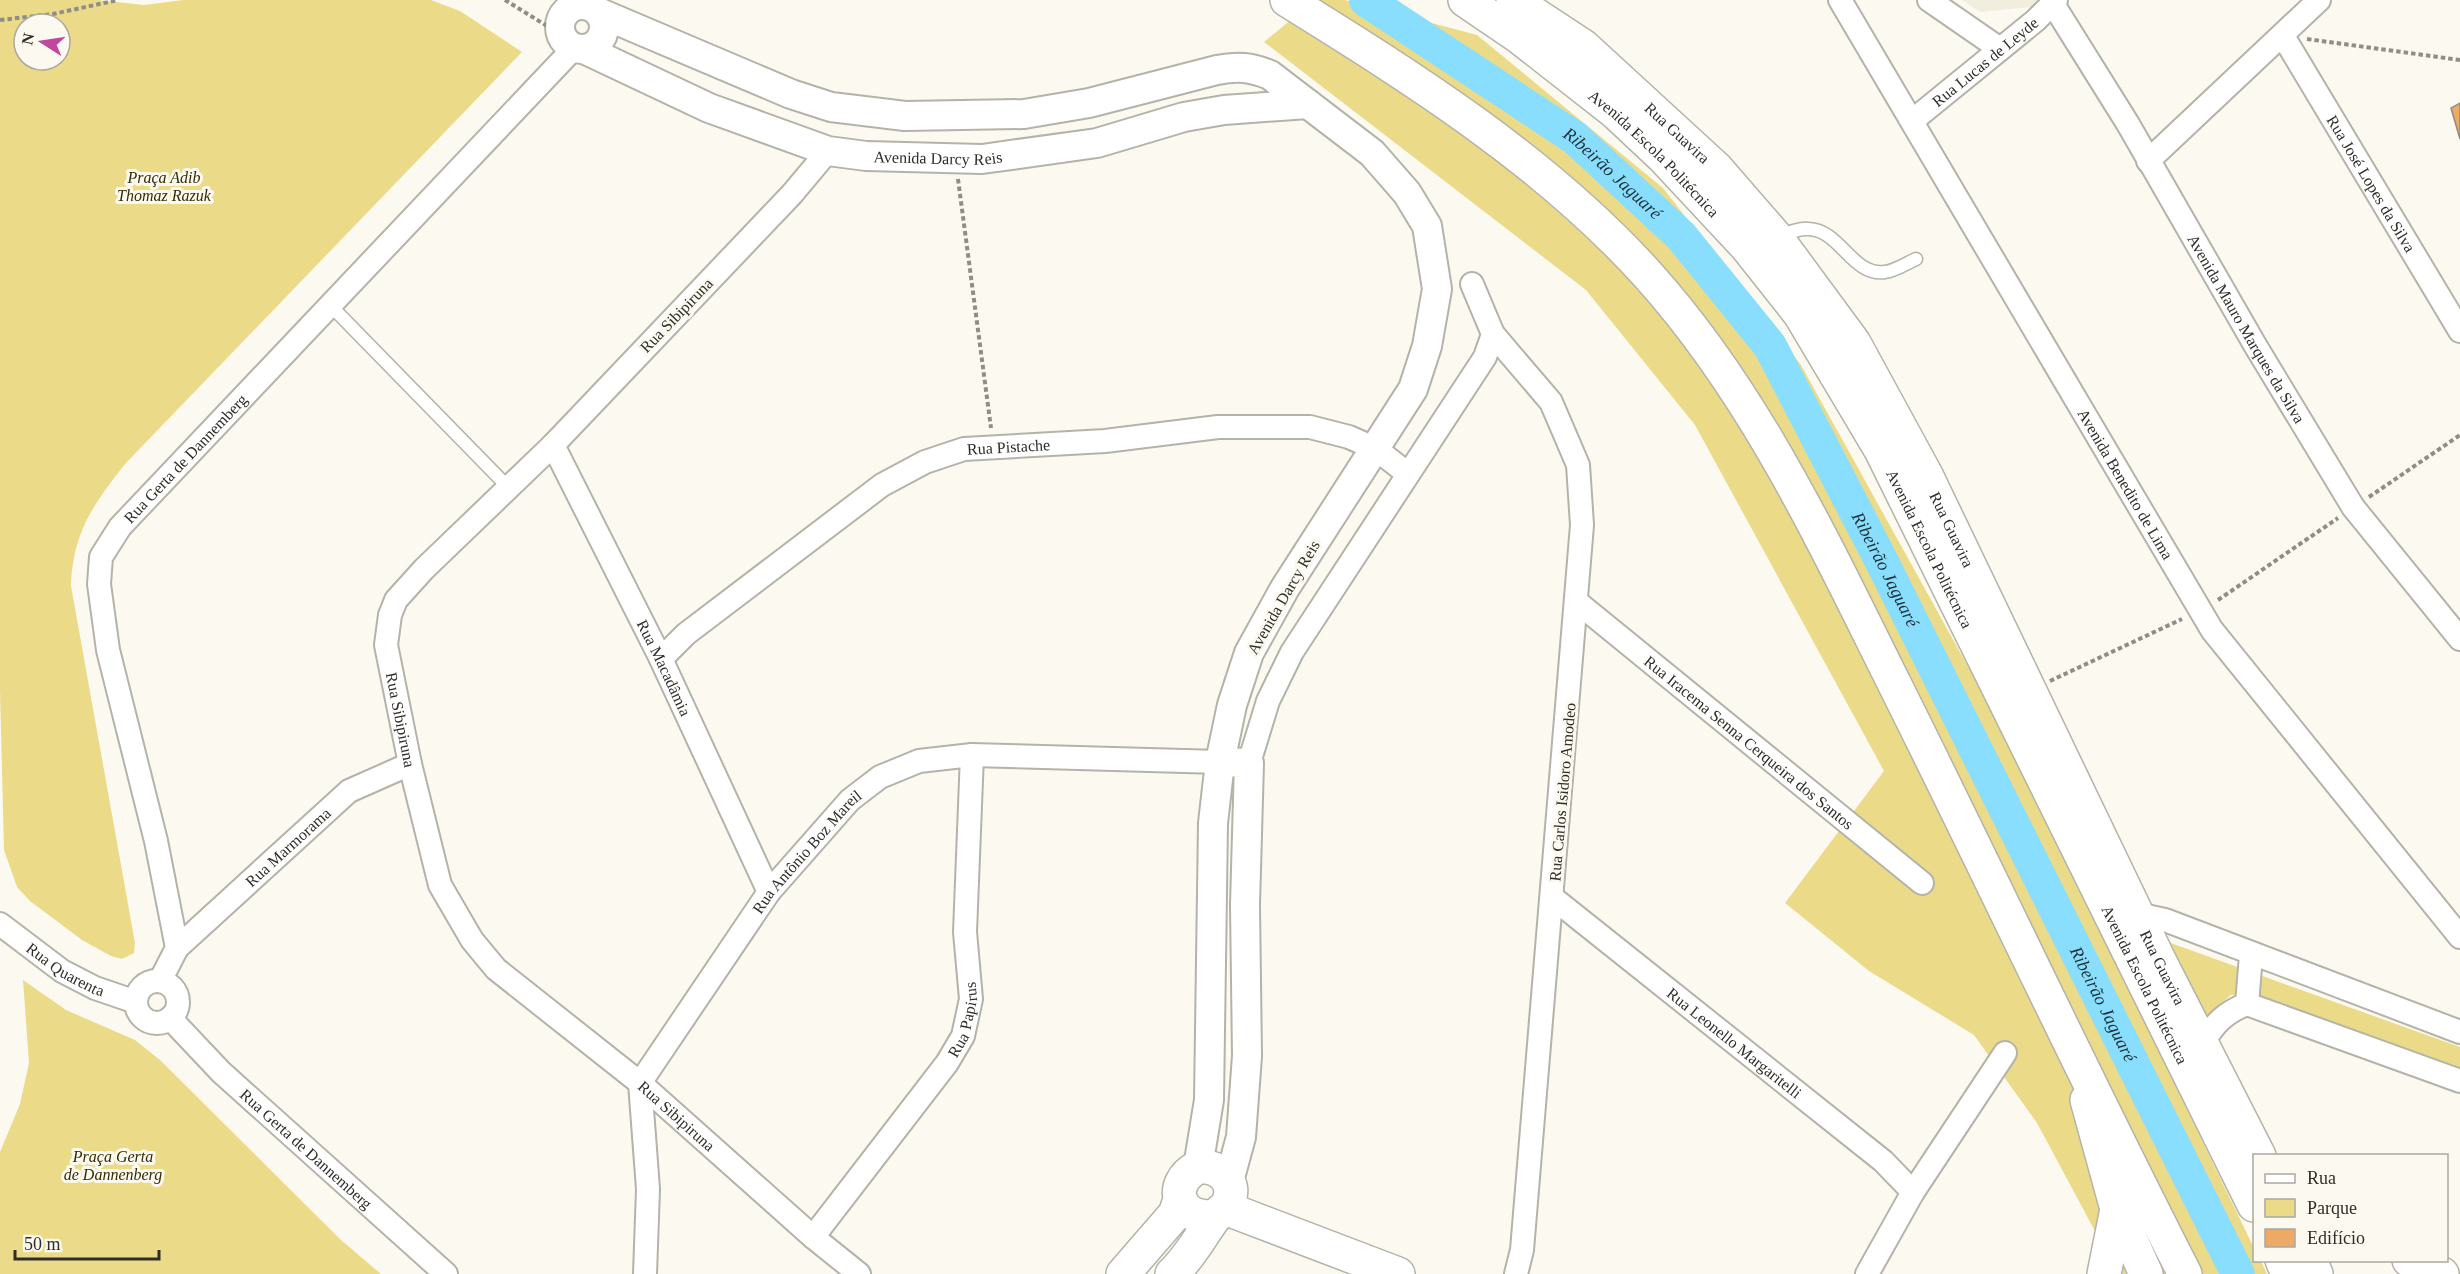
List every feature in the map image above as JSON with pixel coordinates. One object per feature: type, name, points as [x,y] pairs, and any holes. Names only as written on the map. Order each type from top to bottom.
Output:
[{"type":"main road","points":[[1287,0],[1400,70],[1531,164],[1589,215],[1649,276],[1699,338],[1743,401],[1798,490],[1944,783],[2065,1036],[2185,1274]]},
{"type":"main road","name":"Avenida Escola Politécnica","points":[[1465,0],[1518,36],[1615,112],[1655,149],[1747,247],[1800,314],[1881,450],[2230,1127],[2253,1202]]},
{"type":"main road","name":"Rua Guavira","points":[[1513,0],[1583,46],[1717,169],[1776,237],[1854,343],[1886,398],[2032,690],[2137,914],[2202,1044],[2230,1127],[2258,1154]]},
{"type":"main road","points":[[2065,1036],[2098,1132],[2117,1209],[2146,1274]]},
{"type":"main road","points":[[1123,1274],[1175,1214],[1180,1200],[1179,1189],[1182,1179],[1198,1167],[1216,1168],[1223,1202],[1186,1261],[1172,1274]]},
{"type":"main road","points":[[1180,1200],[1194,1216],[1205,1218],[1223,1202]]},
{"type":"main road","points":[[1223,1202],[1398,1274]]},
{"type":"main road","points":[[2104,1274],[2117,1209]]},
{"type":"main road","points":[[2289,1262],[2310,1268]]},
{"type":"main road","points":[[2414,1262],[2442,1274]]},
{"type":"street","name":"Avenida Benedito de Lima","points":[[1840,0],[2212,630],[2460,937]]},
{"type":"street","points":[[1929,0],[2000,49]]},
{"type":"street","points":[[2148,161],[2319,0]]},
{"type":"street","name":"Rua Lucas de Leyde","points":[[1912,121],[2054,2]]},
{"type":"street","name":"Avenida Mauro Marques da Silva","points":[[2054,2],[2353,507],[2371,533],[2460,639]]},
{"type":"street","points":[[583,6],[604,24],[603,36],[595,45],[573,44],[563,15],[583,6]]},
{"type":"street","name":"Avenida Darcy Reis","points":[[583,6],[791,94],[831,107],[905,116],[1024,114],[1089,103],[1236,66],[1253,68],[1270,75],[1372,153],[1407,194],[1427,226],[1437,289],[1428,346],[1413,389],[1285,588],[1249,653],[1232,705],[1220,762],[1211,857],[1209,1100],[1198,1167]]},
{"type":"street","name":"Rua José Lopes da Silva","points":[[2283,36],[2460,331]]},
{"type":"street","name":"Avenida Darcy Reis","points":[[573,44],[709,108],[828,151],[910,159],[982,159],[1096,143],[1184,117],[1224,110],[1308,104]]},
{"type":"street","name":"Rua Gerta de Dannemberg","points":[[177,948],[156,841],[108,650],[99,584],[101,557],[120,527],[332,306],[573,44]]},
{"type":"street","name":"Rua Sibipiruna","points":[[828,151],[792,194],[553,445],[424,569],[396,600],[390,615],[386,645],[440,885],[471,940],[496,969],[640,1083],[813,1237],[859,1274]]},
{"type":"street","points":[[1223,1202],[1241,1137],[1247,1056],[1246,882],[1249,763],[1269,701],[1292,652],[1485,357],[1493,334],[1472,284]]},
{"type":"street","name":"Rua Carlos Isidoro Amodeo","points":[[1493,334],[1551,402],[1578,465],[1582,525],[1553,898],[1522,1250],[1516,1274]]},
{"type":"street","name":"Rua Pistache","points":[[661,658],[686,634],[882,485],[925,462],[964,449],[1105,441],[1218,427],[1310,427],[1349,437],[1376,448],[1408,474]]},
{"type":"street","name":"Rua Macadâmia","points":[[553,445],[661,658],[769,892]]},
{"type":"street","name":"Rua Iracema Senna Cerqueira dos Santos","points":[[1577,602],[1922,883]]},
{"type":"street","name":"Rua Antônio Boz Mareil","points":[[640,1083],[769,892],[850,800],[880,777],[919,761],[972,755],[1249,763]]},
{"type":"street","name":"Rua Papirus","points":[[813,1237],[947,1063],[963,1036],[970,999],[965,932],[972,755]]},
{"type":"street","name":"Rua Marmorama","points":[[177,948],[349,791],[411,764]]},
{"type":"street","points":[[1211,857],[1231,863],[1246,882]]},
{"type":"street","name":"Rua Leonello Margaritelli","points":[[1553,898],[1883,1161],[1913,1192]]},
{"type":"street","points":[[2137,914],[2165,920],[2251,955],[2460,1032]]},
{"type":"street","name":"Rua Quarenta","points":[[0,924],[62,971],[95,988],[136,1002]]},
{"type":"street","points":[[160,981],[177,948]]},
{"type":"street","points":[[2247,1004],[2251,955]]},
{"type":"street","points":[[153,981],[160,981],[167,983],[176,993],[177,1006],[170,1018],[156,1023],[150,1022],[139,1013],[136,1002],[142,987],[153,981]]},
{"type":"street","points":[[2202,1044],[2217,1020],[2229,1011],[2247,1004],[2460,1081]]},
{"type":"street","name":"Rua Gerta de Dannemberg","points":[[170,1018],[220,1072],[446,1274]]},
{"type":"street","points":[[1867,1274],[1913,1192],[2004,1053]]},
{"type":"street","points":[[640,1083],[648,1189],[645,1274]]},
{"type":"lane","points":[[1776,237],[1800,229],[1812,228],[1827,235],[1865,268],[1885,272],[1916,260]]},
{"type":"lane","points":[[332,306],[508,487]]},
{"type":"path","points":[[0,20],[53,14],[118,0]]},
{"type":"path","points":[[504,0],[573,44]]},
{"type":"path","points":[[2283,36],[2460,60]]},
{"type":"path","points":[[956,159],[993,449]]},
{"type":"path","points":[[2032,690],[2224,597],[2460,435]]},
{"type":"shaded area","points":[[1962,0],[2038,0],[2031,7],[1980,12]]},
{"type":"green space","name":"Praça Adib Thomaz Razuk","points":[[0,0],[98,0],[144,5],[183,0],[431,0],[460,11],[522,52],[125,464],[94,506],[81,534],[76,550],[71,586],[135,943],[134,953],[122,959],[111,956],[82,940],[30,901],[17,887],[4,850],[0,690]]},
{"type":"green space","points":[[1315,0],[1345,0],[1477,35],[1663,188],[1801,365],[2002,728],[2253,1246],[2253,1262],[2261,1262],[2267,1274],[2118,1274],[2037,1123],[1974,1035],[1869,971],[1785,903],[1884,771],[1695,425],[1586,290],[1264,42]]},
{"type":"green space","points":[[2168,942],[2460,1047],[2460,1072],[2246,994],[2231,995],[2205,1017]]},
{"type":"green space","name":"Praça Gerta de Dannenberg","points":[[23,980],[66,1010],[135,1040],[160,1060],[341,1240],[381,1274],[0,1274],[0,1152],[20,1104],[29,1063]]},
{"type":"building","points":[[2460,103],[2460,139],[2451,108]]},
{"type":"waterway","name":"Ribeirão Jaguaré","points":[[1366,0],[1575,138],[1681,236],[1770,346],[1884,566],[2238,1274]]}]
